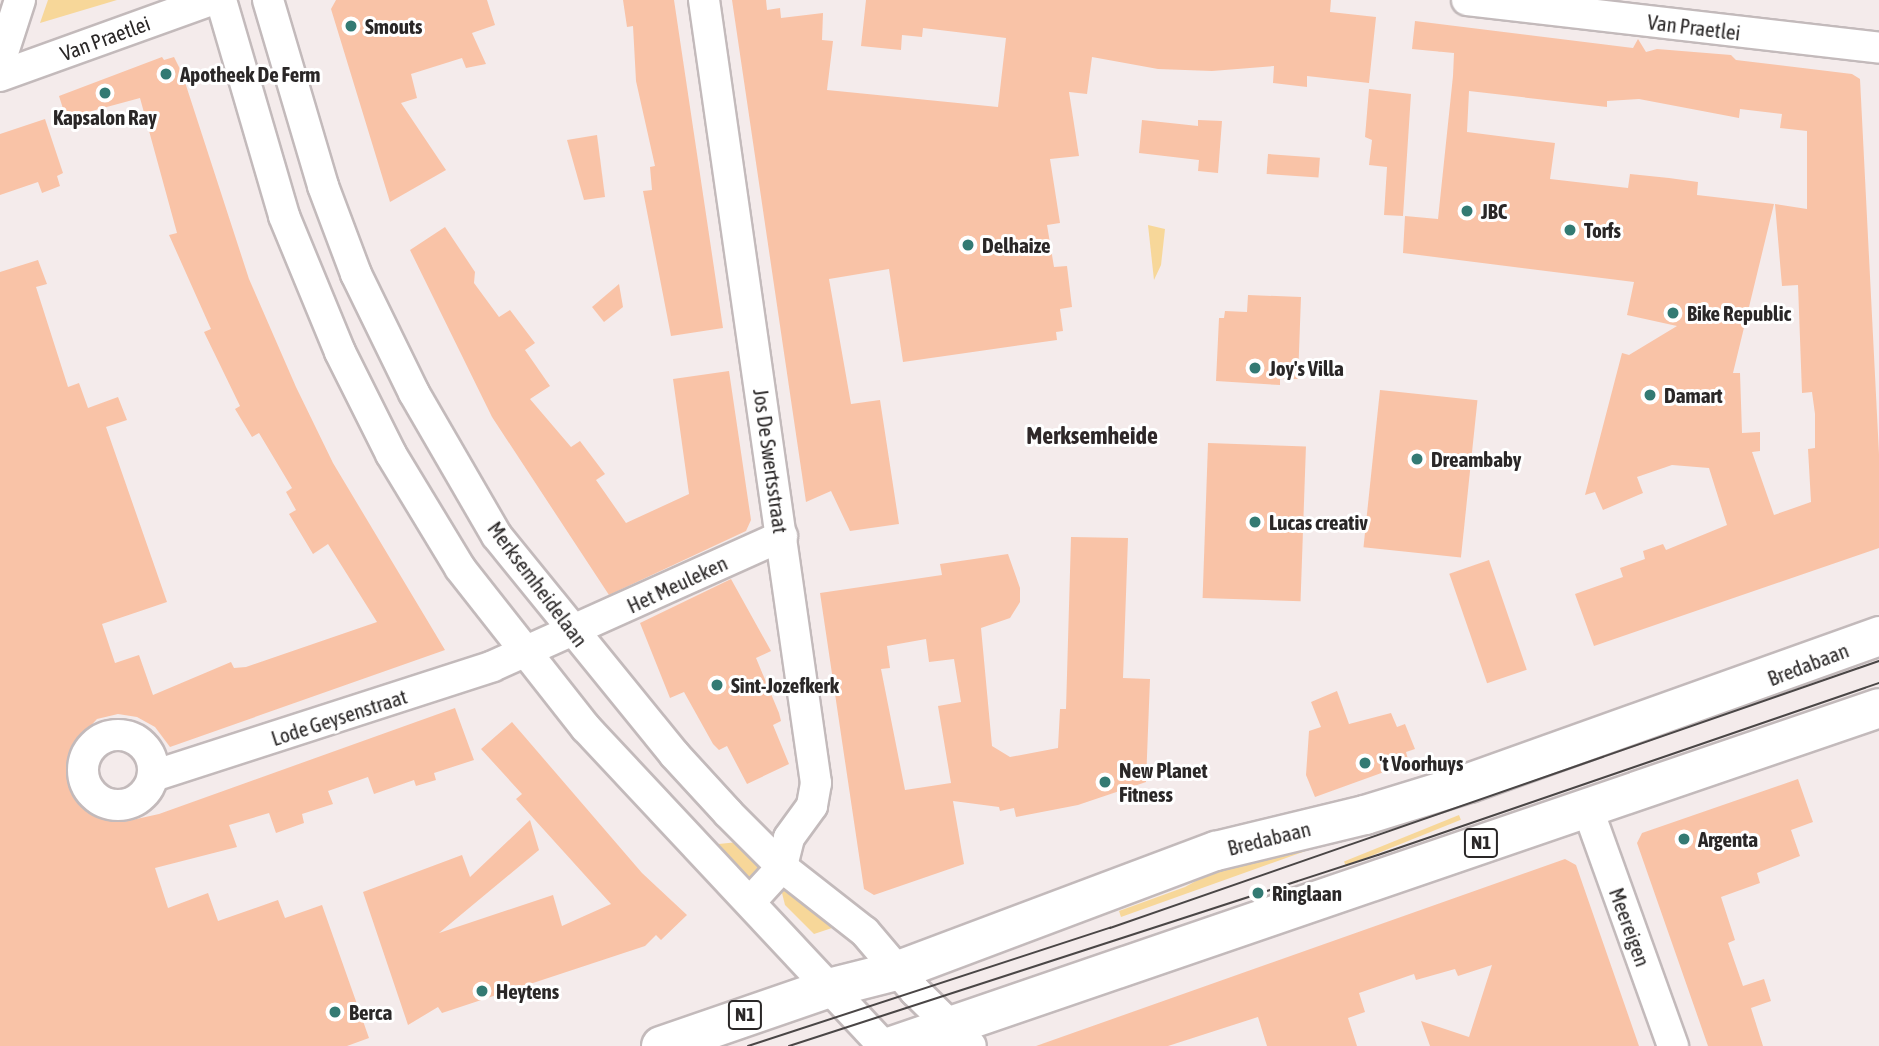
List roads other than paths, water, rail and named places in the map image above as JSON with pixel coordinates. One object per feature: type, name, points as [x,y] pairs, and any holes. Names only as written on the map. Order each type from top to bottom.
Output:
[{"type":"main road","name":"Bredabaan","points":[[662,1046],[829,988],[896,971],[1216,851],[1365,815],[1469,783],[1879,636]]},
{"type":"main road","name":"N1","points":[[892,1046],[961,1036],[1587,807],[1879,708]]},
{"type":"street","points":[[0,62],[20,0]]},
{"type":"street","name":"Van Praetlei","points":[[0,76],[211,0]]},
{"type":"street","points":[[221,0],[284,216],[340,352],[405,477],[460,568],[523,652],[651,801],[750,902],[884,1046]]},
{"type":"street","name":"Merksemheidelaan","points":[[268,0],[323,186],[368,298],[414,393],[497,536],[674,754],[782,867],[865,932],[896,971],[961,1036]]},
{"type":"street","name":"Jos De Swertsstraat","points":[[704,0],[816,783],[812,806],[789,838],[782,867],[750,902]]},
{"type":"street","name":"Van Praetlei","points":[[1467,0],[1879,48]]},
{"type":"street","name":"Het Meuleken","points":[[523,652],[573,632],[782,536]]},
{"type":"street","name":"Lode Geysenstraat","points":[[153,776],[493,666],[523,652]]},
{"type":"street","name":"Meereigen","points":[[1587,807],[1673,1046]]},
{"type":"tram line","points":[[748,1046],[1110,928],[1879,661]]},
{"type":"tram line","points":[[789,1046],[1378,855],[1879,683]]},
{"type":"place","name":"Smouts","points":[[351,26]]},
{"type":"place","name":"Apotheek De Ferm","points":[[166,74]]},
{"type":"place","name":"Kapsalon Ray","points":[[105,93]]},
{"type":"place","name":"JBC","points":[[1467,211]]},
{"type":"place","name":"Torfs","points":[[1570,230]]},
{"type":"place","name":"Delhaize","points":[[968,245]]},
{"type":"place","name":"Bike Republic","points":[[1673,313]]},
{"type":"place","name":"Joy's Villa","points":[[1255,368]]},
{"type":"place","name":"Damart","points":[[1650,395]]},
{"type":"place","name":"Dreambaby","points":[[1417,459]]},
{"type":"place","name":"Lucas creativ","points":[[1255,522]]},
{"type":"place","name":"Sint-Jozefkerk","points":[[717,685]]},
{"type":"place","name":"'t Voorhuys","points":[[1365,763]]},
{"type":"place","name":"New Planet Fitness","points":[[1105,782]]},
{"type":"place","name":"Argenta","points":[[1684,839]]},
{"type":"place","name":"Ringlaan","points":[[1258,893]]},
{"type":"place","name":"Heytens","points":[[482,991]]},
{"type":"place","name":"Berca","points":[[335,1012]]},
{"type":"district","name":"Merksemheide","points":[[1092,436]]}]
